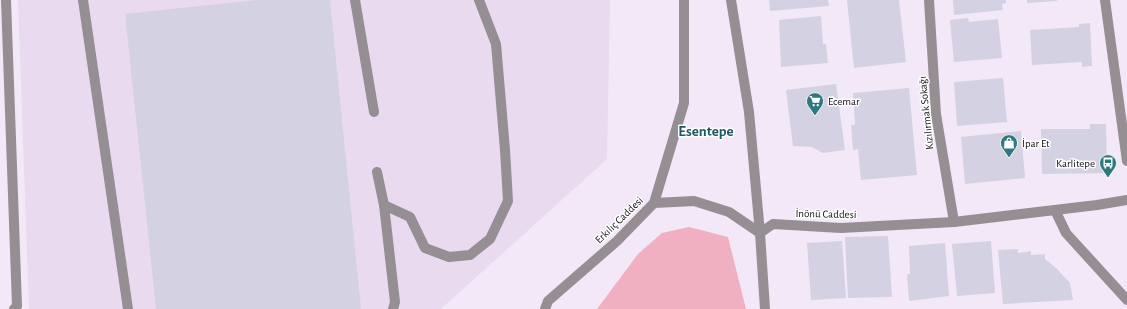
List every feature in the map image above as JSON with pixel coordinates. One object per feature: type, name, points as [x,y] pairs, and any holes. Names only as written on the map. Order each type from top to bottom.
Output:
[{"type":"street","points":[[6,0],[17,298],[17,306],[14,309]]},
{"type":"street","points":[[83,0],[128,309]]},
{"type":"street","points":[[355,0],[374,112]]},
{"type":"street","points":[[384,205],[410,217],[425,248],[449,257],[470,255],[490,239],[508,201],[496,44],[478,0]]},
{"type":"street","points":[[654,203],[684,103],[684,0]]},
{"type":"street","points":[[731,0],[749,112],[765,309]]},
{"type":"street","name":"Kızılırmak Sokağı","points":[[929,0],[936,114],[954,222]]},
{"type":"street","points":[[1105,0],[1127,161]]},
{"type":"street","points":[[377,172],[384,205],[395,302],[393,309]]},
{"type":"street","name":"İnönü Caddesi","points":[[760,233],[773,224],[841,228],[954,222],[1127,200]]},
{"type":"street","name":"Erkılıç Caddesi","points":[[539,309],[547,305],[617,241],[654,203],[694,201],[729,212],[760,233]]},
{"type":"street","points":[[1055,210],[1066,233],[1127,300]]},
{"type":"shaded area","points":[[18,0],[610,0],[607,159],[441,309],[29,309]]},
{"type":"shaded area","points":[[689,227],[728,237],[746,309],[597,309],[638,254],[662,233]]},
{"type":"building","points":[[256,0],[330,0],[361,309],[156,309],[125,14]]},
{"type":"building","points":[[769,0],[828,0],[829,6],[770,11]]},
{"type":"building","points":[[847,0],[899,0],[906,62],[854,68]]},
{"type":"building","points":[[953,0],[1006,0],[1006,3],[1002,4],[1003,10],[954,15]]},
{"type":"building","points":[[1027,0],[1057,0],[1057,1],[1027,3]]},
{"type":"building","points":[[821,16],[823,44],[826,44],[828,63],[781,67],[779,20]]},
{"type":"building","points":[[968,18],[969,22],[998,19],[1002,58],[954,62],[950,20]]},
{"type":"building","points":[[1090,23],[1092,66],[1082,67],[1082,62],[1032,65],[1030,30],[1079,27],[1079,24]]},
{"type":"building","points":[[1003,78],[1007,122],[957,126],[954,82]]},
{"type":"building","points":[[836,84],[845,150],[823,153],[812,147],[793,146],[786,90]]},
{"type":"building","points":[[909,88],[917,175],[861,180],[858,149],[853,150],[851,125],[855,125],[853,93]]},
{"type":"building","points":[[1090,124],[1106,124],[1107,173],[1042,174],[1041,129],[1090,129]]},
{"type":"building","points":[[1021,131],[1025,178],[965,184],[961,137]]},
{"type":"building","points":[[888,236],[892,297],[848,298],[845,237]]},
{"type":"building","points":[[842,241],[846,298],[811,300],[807,243]]},
{"type":"building","points":[[991,241],[995,293],[957,296],[952,244]]},
{"type":"building","points":[[945,243],[949,296],[909,301],[907,274],[910,274],[909,246]]},
{"type":"building","points":[[1018,249],[1018,253],[1031,251],[1031,255],[1045,254],[1045,259],[1070,283],[1073,300],[1003,304],[998,250]]},
{"type":"place","name":"Ecemar","points":[[815,116]]},
{"type":"place","name":"İpar Et","points":[[1009,158]]},
{"type":"place","name":"Karlitepe","points":[[1108,178]]},
{"type":"district","name":"Esentepe","points":[[706,131]]}]
